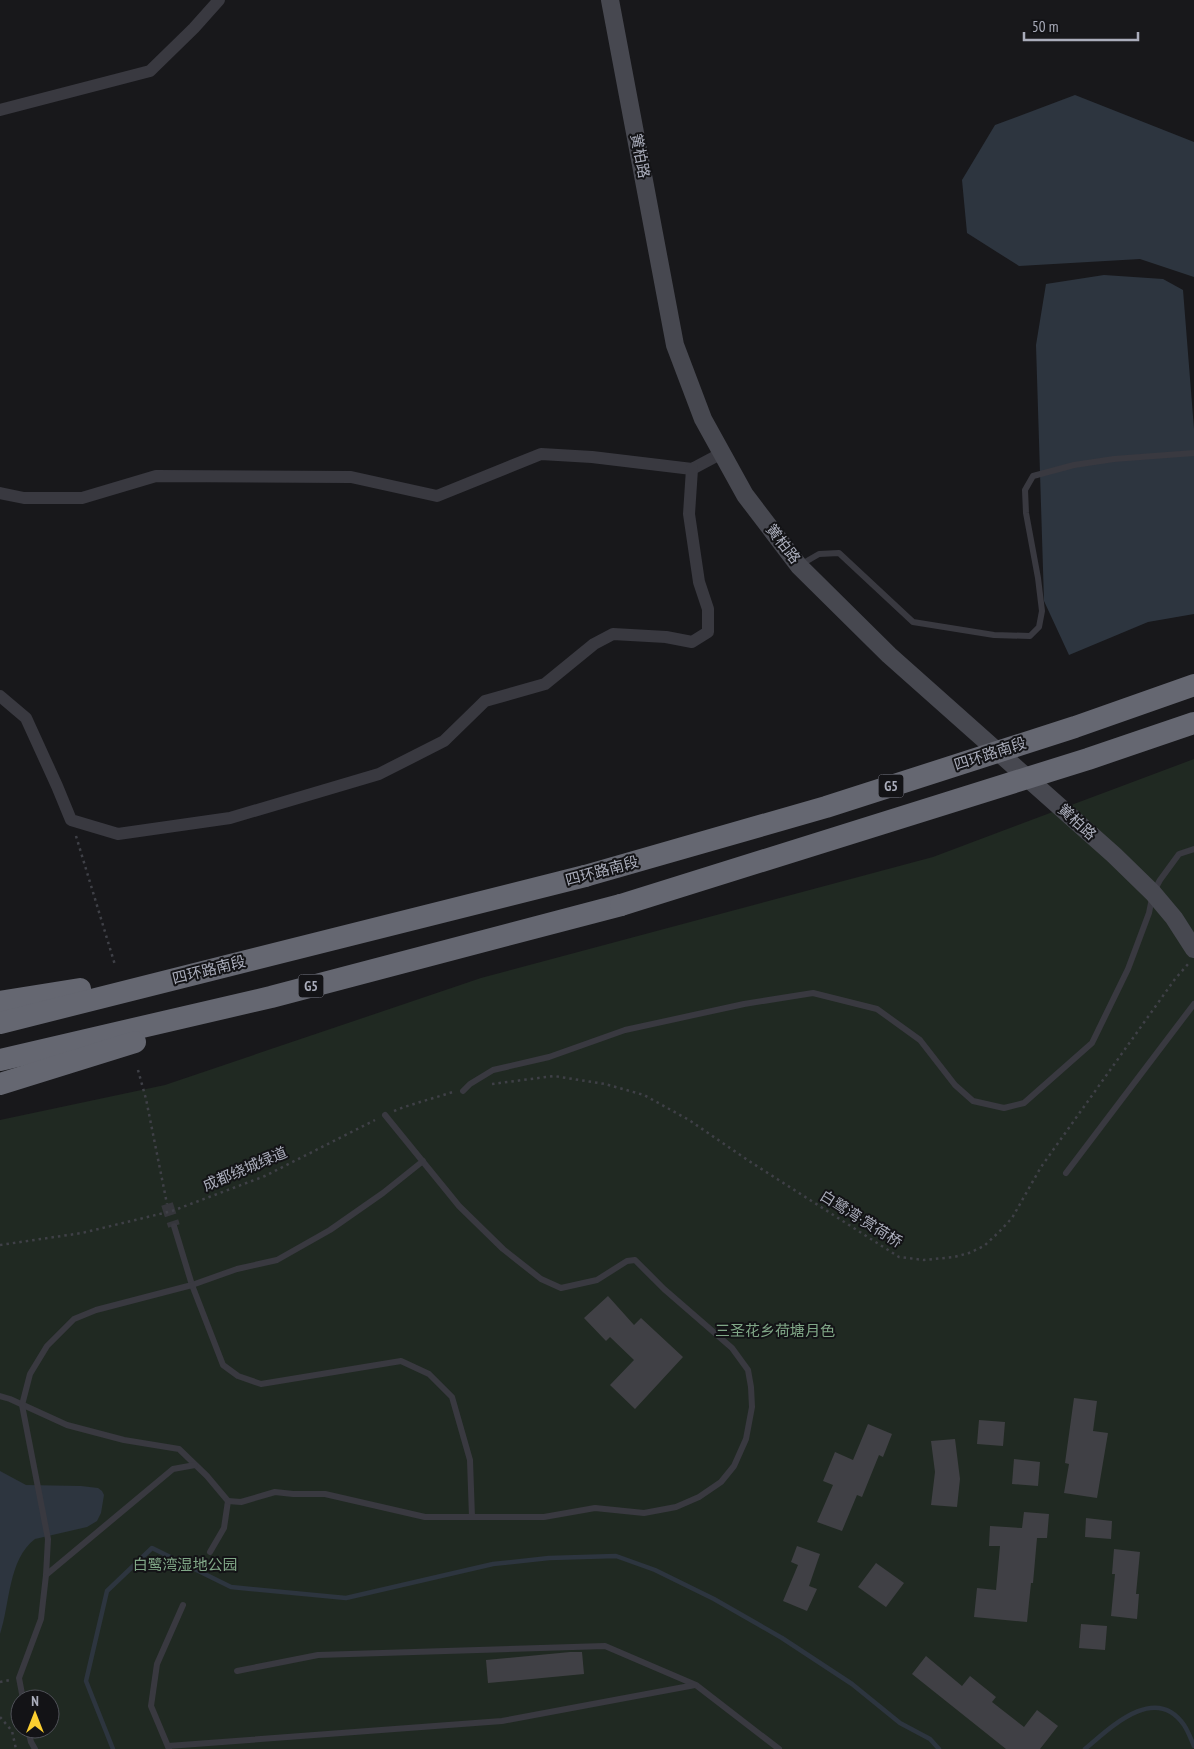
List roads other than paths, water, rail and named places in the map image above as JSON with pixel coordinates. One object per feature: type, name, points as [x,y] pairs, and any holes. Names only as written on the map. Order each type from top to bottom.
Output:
[{"type":"highway","name":"四环路南段","points":[[0,1022],[584,876],[826,807],[1075,727],[1194,685]]},
{"type":"highway","name":"G5","points":[[0,1060],[271,997],[621,905],[1088,759],[1194,722]]},
{"type":"highway","points":[[0,1002],[258,958]]},
{"type":"highway","points":[[0,1084],[360,974]]},
{"type":"street","points":[[0,110],[150,71],[194,28],[219,0]]},
{"type":"street","name":"黉柏路","points":[[610,0],[675,345],[703,418],[745,496],[799,566],[889,655],[1114,855],[1153,893],[1174,918],[1194,949]]},
{"type":"street","points":[[0,493],[24,498],[82,498],[156,476],[351,477],[438,496],[541,454],[592,457],[692,469],[722,454]]},
{"type":"street","points":[[0,696],[26,718],[58,786],[71,820],[118,834],[230,818],[379,774],[444,741],[484,701],[545,684],[594,644],[613,634],[666,637],[692,642],[708,632],[708,608],[700,582],[689,514],[692,469]]},
{"type":"lane","points":[[799,566],[818,554],[839,553],[913,622],[994,635],[1030,636],[1039,627],[1042,611],[1026,513],[1025,490],[1034,476],[1074,465],[1114,459],[1194,452]]},
{"type":"lane","points":[[463,1091],[470,1084],[493,1070],[549,1056],[625,1030],[744,1004],[813,993],[877,1009],[920,1040],[955,1085],[973,1101],[1004,1108],[1024,1103],[1092,1043],[1128,969],[1149,913],[1153,893],[1179,854],[1194,848]]},
{"type":"lane","points":[[1066,1173],[1194,1004]]},
{"type":"lane","points":[[0,1396],[10,1398],[67,1425],[124,1440],[179,1449],[207,1476],[228,1501],[241,1502],[275,1492],[325,1494],[424,1517],[544,1517],[596,1508],[644,1513],[676,1507],[700,1498],[721,1482],[734,1466],[746,1439],[752,1407],[748,1370],[732,1348],[664,1289],[635,1260],[627,1261],[597,1280],[561,1288],[541,1279],[503,1248],[459,1206],[385,1115]]},
{"type":"lane","points":[[21,1689],[19,1678],[42,1619],[48,1540],[38,1480],[22,1405],[30,1374],[46,1346],[74,1319],[96,1310],[192,1285],[237,1269],[278,1260],[330,1230],[383,1193],[423,1160]]},
{"type":"lane","points":[[174,1226],[192,1285],[222,1365],[238,1376],[262,1384],[401,1361],[429,1374],[452,1397],[470,1460],[472,1517]]},
{"type":"lane","points":[[46,1575],[173,1469],[195,1465]]},
{"type":"lane","points":[[210,1552],[224,1528],[228,1501]]},
{"type":"lane","points":[[183,1605],[157,1664],[151,1706],[168,1748],[502,1721],[696,1685]]},
{"type":"lane","points":[[237,1671],[318,1655],[605,1646],[696,1685],[780,1749]]},
{"type":"waterway","points":[[113,1749],[86,1681],[107,1591],[152,1548],[231,1587],[346,1598],[493,1564],[549,1558],[616,1556],[655,1570],[714,1599],[782,1638],[852,1684],[900,1723],[930,1739],[939,1749]]},
{"type":"waterway","points":[[1085,1749],[1107,1730],[1133,1713],[1160,1708],[1172,1713],[1184,1725],[1194,1746]]},
{"type":"tunnel","points":[[167,1204],[174,1226]]},
{"type":"park label","name":"三圣花乡荷塘月色","points":[[775,1331]]},
{"type":"park label","name":"白鹭湾湿地公园","points":[[185,1565]]}]
